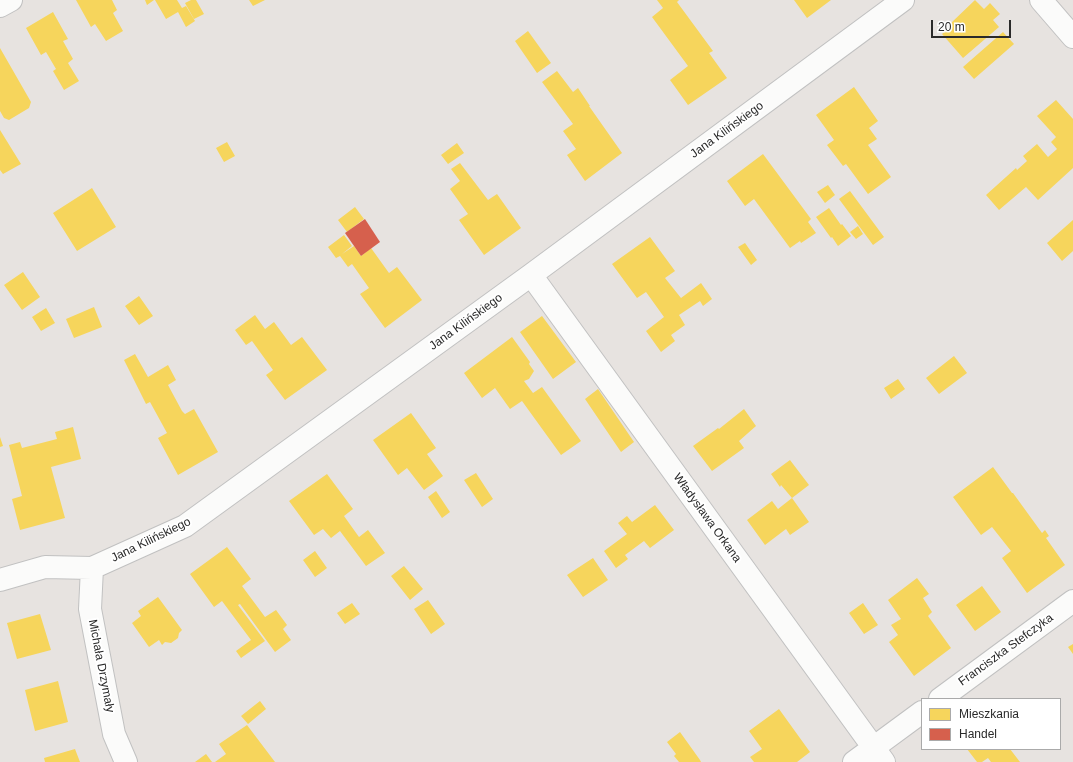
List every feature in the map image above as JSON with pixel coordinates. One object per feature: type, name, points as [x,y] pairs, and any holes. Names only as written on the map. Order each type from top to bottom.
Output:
[{"type":"street","points":[[0,6],[11,0]]},
{"type":"street","name":"Jana Kilińskiego","points":[[0,580],[45,567],[92,568],[185,526],[531,275],[903,0]]},
{"type":"street","points":[[1041,0],[1073,37]]},
{"type":"street","name":"Władysława Orkana","points":[[531,275],[879,755]]},
{"type":"street","name":"Michała Drzymały","points":[[92,568],[90,609],[114,734],[126,762]]},
{"type":"street","name":"Franciszka Stefczyka","points":[[941,698],[1073,601]]},
{"type":"street","points":[[854,762],[879,755],[921,713]]},
{"type":"building: Mieszkania","points":[[76,0],[112,0],[117,10],[113,13],[123,31],[106,41],[95,24],[91,27]]},
{"type":"building: Mieszkania","points":[[145,0],[154,0],[147,5]]},
{"type":"building: Mieszkania","points":[[155,0],[177,0],[182,8],[186,6],[195,21],[186,27],[178,12],[166,19]]},
{"type":"building: Mieszkania","points":[[191,0],[196,0],[204,14],[194,19],[185,3]]},
{"type":"building: Mieszkania","points":[[249,0],[265,0],[253,6]]},
{"type":"building: Mieszkania","points":[[657,0],[679,0],[677,2],[713,51],[709,53],[727,78],[688,105],[670,80],[688,66],[652,17],[663,8]]},
{"type":"building: Mieszkania","points":[[794,0],[831,0],[807,18]]},
{"type":"building: Mieszkania","points":[[975,0],[984,9],[990,3],[1000,14],[993,20],[999,27],[963,58],[942,34],[952,25],[951,23]]},
{"type":"building: Mieszkania","points":[[53,12],[68,39],[63,41],[73,59],[68,63],[79,81],[64,90],[53,71],[56,69],[46,52],[41,55],[26,28]]},
{"type":"building: Mieszkania","points":[[528,31],[551,63],[537,73],[515,41]]},
{"type":"building: Mieszkania","points":[[1003,32],[1014,44],[974,79],[963,67]]},
{"type":"building: Mieszkania","points":[[0,48],[31,102],[29,108],[9,120],[4,118],[0,111]]},
{"type":"building: Mieszkania","points":[[557,71],[573,92],[578,88],[622,153],[585,181],[567,155],[576,149],[563,131],[573,124],[542,82]]},
{"type":"building: Mieszkania","points":[[854,87],[878,121],[869,128],[877,139],[868,145],[891,177],[868,194],[846,164],[843,166],[827,145],[834,140],[816,115]]},
{"type":"building: Mieszkania","points":[[1056,100],[1073,119],[1073,168],[1038,200],[1026,187],[999,210],[986,195],[1016,168],[1017,170],[1027,161],[1023,156],[1037,144],[1048,157],[1057,149],[1051,142],[1056,137],[1037,116]]},
{"type":"building: Mieszkania","points":[[0,130],[21,164],[3,174],[0,170]]},
{"type":"building: Mieszkania","points":[[227,142],[235,156],[224,162],[216,148]]},
{"type":"building: Mieszkania","points":[[457,143],[464,153],[448,164],[441,155]]},
{"type":"building: Mieszkania","points":[[763,154],[811,219],[808,222],[816,233],[790,248],[754,199],[745,206],[727,181]]},
{"type":"building: Mieszkania","points":[[460,163],[488,200],[497,194],[521,228],[484,255],[459,220],[468,214],[450,189],[460,181],[451,169]]},
{"type":"building: Mieszkania","points":[[828,185],[835,195],[825,203],[817,192]]},
{"type":"building: Mieszkania","points":[[92,188],[116,227],[77,251],[53,213]]},
{"type":"building: Mieszkania","points":[[850,191],[884,237],[873,245],[839,199]]},
{"type":"building: Mieszkania","points":[[355,207],[364,219],[347,232],[338,220]]},
{"type":"building: Mieszkania","points":[[829,208],[851,236],[838,246],[816,217]]},
{"type":"building: Mieszkania","points":[[1073,220],[1073,251],[1062,261],[1047,243]]},
{"type":"building: Mieszkania","points":[[858,226],[863,234],[856,239],[850,232]]},
{"type":"building: Mieszkania","points":[[344,235],[352,246],[342,254],[354,246],[361,256],[371,248],[389,273],[397,267],[422,300],[385,328],[360,294],[369,288],[352,264],[348,267],[340,256],[336,258],[328,247]]},
{"type":"building: Mieszkania","points":[[650,237],[675,271],[665,278],[681,298],[701,283],[712,299],[703,306],[700,301],[679,315],[685,325],[671,335],[675,341],[661,352],[646,331],[664,317],[646,292],[637,298],[612,264]]},
{"type":"building: Mieszkania","points":[[745,243],[757,260],[751,265],[738,247]]},
{"type":"building: Mieszkania","points":[[23,272],[40,297],[22,310],[4,285]]},
{"type":"building: Mieszkania","points":[[139,296],[153,316],[139,325],[125,306]]},
{"type":"building: Mieszkania","points":[[94,307],[102,327],[74,338],[66,319]]},
{"type":"building: Mieszkania","points":[[46,308],[55,323],[41,331],[32,317]]},
{"type":"building: Mieszkania","points":[[255,315],[265,329],[274,322],[291,345],[302,337],[327,370],[285,400],[266,375],[273,370],[252,341],[246,345],[235,330]]},
{"type":"building: Mieszkania","points":[[542,316],[576,362],[553,379],[520,332]]},
{"type":"building: Mieszkania","points":[[512,337],[530,362],[529,364],[534,371],[529,379],[524,381],[533,393],[542,387],[581,441],[561,455],[522,401],[510,409],[495,388],[482,398],[464,373]]},
{"type":"building: Mieszkania","points":[[135,354],[148,377],[168,365],[176,380],[168,385],[182,411],[185,414],[194,409],[218,452],[178,475],[158,438],[167,433],[150,402],[146,404],[124,360]]},
{"type":"building: Mieszkania","points":[[954,356],[967,373],[939,394],[926,378]]},
{"type":"building: Mieszkania","points":[[898,379],[905,389],[891,399],[884,388]]},
{"type":"building: Mieszkania","points":[[598,389],[634,442],[621,452],[585,399]]},
{"type":"building: Mieszkania","points":[[744,409],[756,426],[739,441],[744,448],[712,471],[693,446],[718,428],[719,429]]},
{"type":"building: Mieszkania","points":[[411,413],[436,448],[427,454],[443,476],[424,490],[407,468],[398,475],[373,440]]},
{"type":"building: Mieszkania","points":[[73,427],[81,459],[51,467],[65,518],[20,530],[12,499],[22,496],[9,445],[20,442],[22,448],[57,439],[55,432]]},
{"type":"building: Mieszkania","points":[[0,437],[3,446],[0,447]]},
{"type":"building: Mieszkania","points":[[790,460],[809,485],[792,498],[781,485],[780,487],[771,474]]},
{"type":"building: Mieszkania","points":[[993,467],[1042,533],[1045,530],[1049,536],[1046,538],[1065,565],[1027,593],[1002,558],[1011,551],[992,527],[981,535],[953,497]]},
{"type":"building: Mieszkania","points":[[476,473],[493,499],[482,507],[464,480]]},
{"type":"building: Mieszkania","points":[[327,474],[353,509],[344,516],[359,537],[368,530],[385,553],[366,566],[340,531],[331,538],[323,529],[314,535],[289,501]]},
{"type":"building: Mieszkania","points":[[436,491],[450,512],[442,518],[428,497]]},
{"type":"building: Mieszkania","points":[[792,498],[809,522],[790,535],[786,529],[765,545],[747,520],[772,501],[778,509]]},
{"type":"building: Mieszkania","points":[[655,505],[674,530],[650,548],[644,541],[625,555],[628,559],[616,568],[604,551],[627,534],[618,523],[627,516],[632,522]]},
{"type":"building: Mieszkania","points":[[227,547],[251,579],[242,586],[265,617],[276,610],[287,625],[283,629],[291,640],[275,652],[240,604],[238,605],[265,641],[241,658],[236,651],[251,640],[222,601],[214,607],[190,574]]},
{"type":"building: Mieszkania","points":[[315,551],[327,568],[315,577],[303,560]]},
{"type":"building: Mieszkania","points":[[593,558],[608,580],[583,597],[567,575]]},
{"type":"building: Mieszkania","points":[[404,566],[423,589],[410,600],[391,576]]},
{"type":"building: Mieszkania","points":[[917,578],[929,594],[923,598],[932,612],[928,616],[951,648],[914,676],[889,642],[898,635],[891,625],[901,619],[888,600]]},
{"type":"building: Mieszkania","points":[[982,586],[1001,612],[975,631],[956,605]]},
{"type":"building: Mieszkania","points":[[158,597],[182,630],[179,633],[178,638],[171,643],[165,642],[162,645],[159,640],[149,647],[132,623],[141,616],[138,611]]},
{"type":"building: Mieszkania","points":[[428,600],[445,624],[431,634],[414,609]]},
{"type":"building: Mieszkania","points":[[352,603],[360,614],[345,624],[337,613]]},
{"type":"building: Mieszkania","points":[[863,603],[878,625],[864,634],[849,613]]},
{"type":"building: Mieszkania","points":[[40,614],[51,650],[17,659],[7,623]]},
{"type":"building: Mieszkania","points":[[1073,644],[1073,654],[1068,647]]},
{"type":"building: Mieszkania","points":[[58,681],[68,722],[35,731],[25,690]]},
{"type":"building: Mieszkania","points":[[260,701],[266,709],[248,724],[241,716]]},
{"type":"building: Mieszkania","points":[[779,709],[810,752],[797,762],[754,762],[750,757],[762,749],[749,731]]},
{"type":"building: Mieszkania","points":[[247,725],[275,762],[215,762],[226,754],[219,744]]},
{"type":"building: Mieszkania","points":[[680,732],[701,762],[679,762],[674,756],[676,754],[667,742]]},
{"type":"building: Mieszkania","points":[[75,749],[80,762],[45,762],[44,758]]},
{"type":"building: Mieszkania","points":[[968,750],[1011,750],[1020,762],[991,762],[988,758],[982,762],[977,762]]},
{"type":"building: Mieszkania","points":[[206,754],[212,762],[195,762]]},
{"type":"building: Handel","points":[[365,219],[380,242],[361,256],[345,233]]}]
